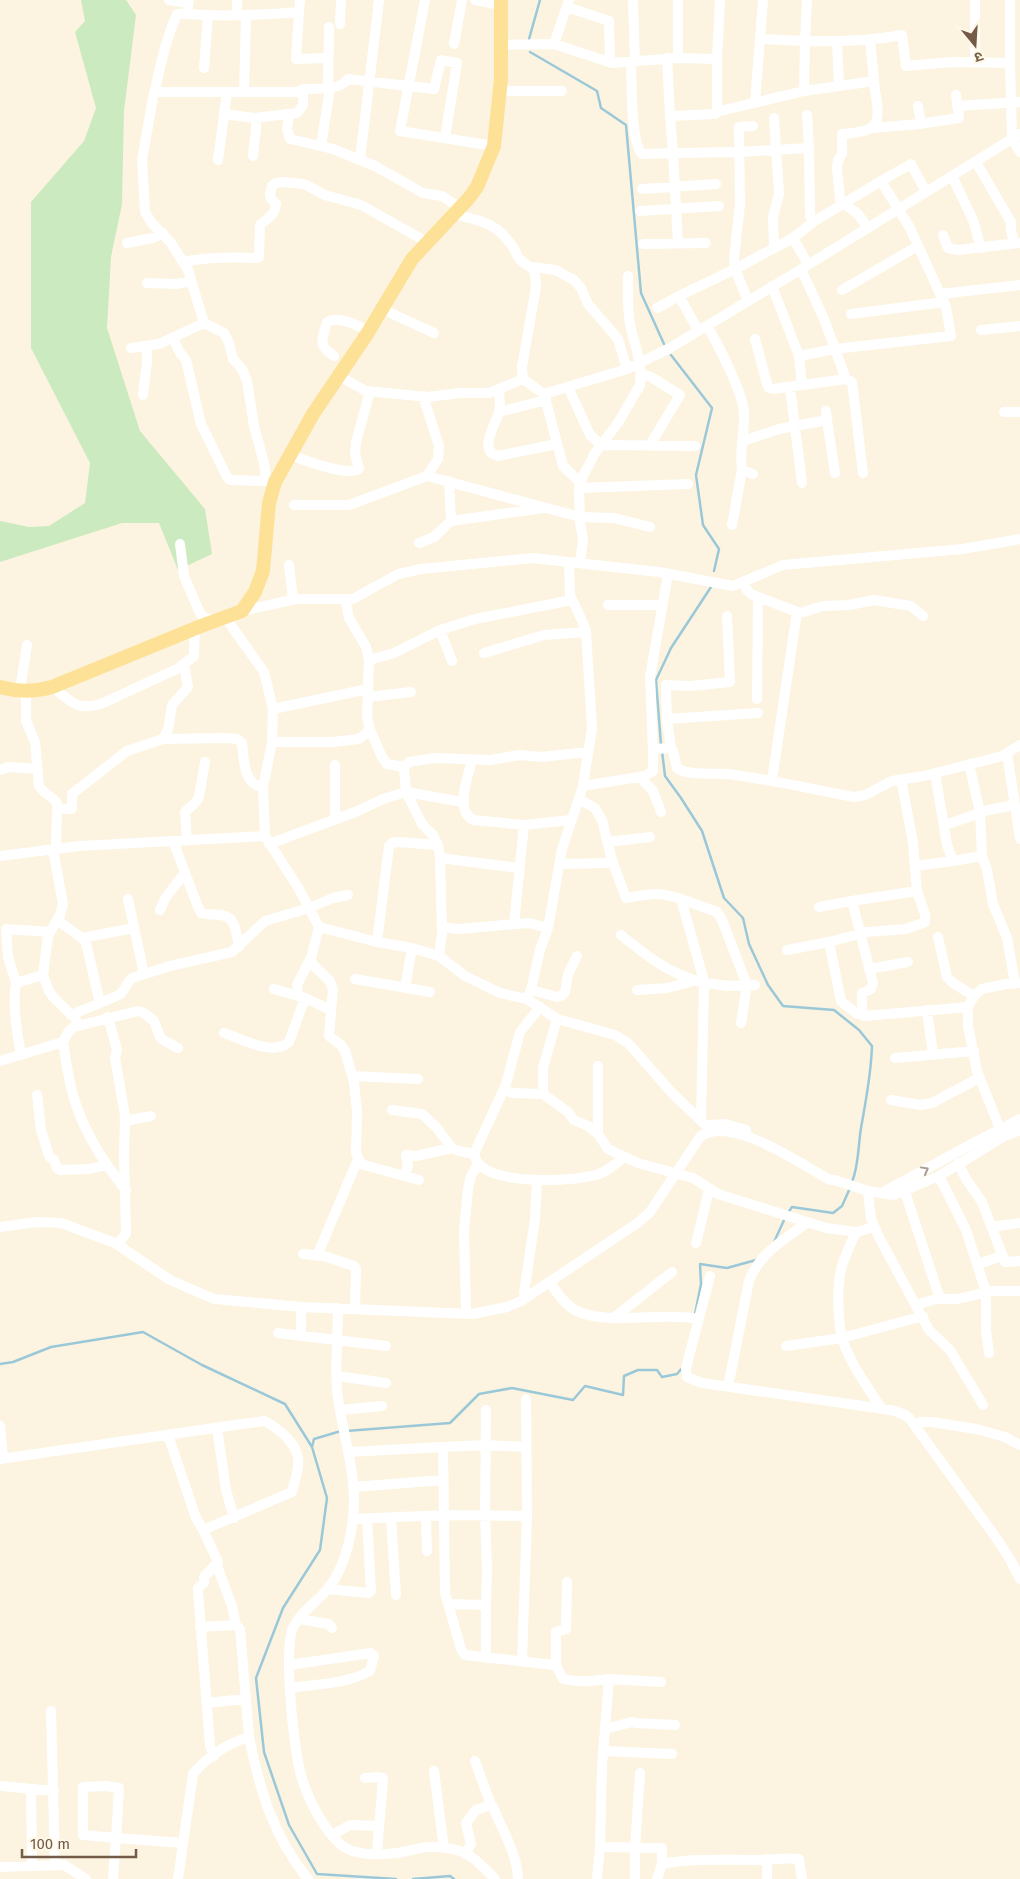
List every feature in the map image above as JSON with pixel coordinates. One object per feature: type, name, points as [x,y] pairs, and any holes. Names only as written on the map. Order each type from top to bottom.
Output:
[{"type":"main road","points":[[11,690],[39,690],[52,687],[195,628],[242,611],[255,592],[263,572],[271,482],[292,456],[314,414],[370,331],[412,259],[477,187],[494,146],[500,91],[500,2]]},
{"type":"street","points":[[169,0],[189,1],[187,14]]},
{"type":"street","points":[[237,0],[241,15],[244,92]]},
{"type":"street","points":[[300,0],[296,58],[328,58]]},
{"type":"street","points":[[340,24],[341,0]]},
{"type":"street","points":[[360,160],[378,0]]},
{"type":"street","points":[[425,0],[400,131],[494,146]]},
{"type":"street","points":[[454,44],[462,0]]},
{"type":"street","points":[[475,0],[500,2]]},
{"type":"street","points":[[633,0],[634,135],[640,151],[646,154],[809,148]]},
{"type":"street","points":[[678,0],[678,58]]},
{"type":"street","points":[[716,113],[720,0]]},
{"type":"street","points":[[755,103],[763,0]]},
{"type":"street","points":[[804,91],[807,0]]},
{"type":"street","points":[[975,0],[975,62]]},
{"type":"street","points":[[1010,0],[1010,63],[1015,103],[1016,136],[1020,152]]},
{"type":"street","points":[[554,44],[568,3],[609,21],[610,62]]},
{"type":"street","points":[[173,338],[180,353],[186,360],[200,424],[227,476],[230,480],[271,482],[254,426],[247,381],[242,369],[233,359],[224,333],[204,323],[192,281],[183,262],[171,242],[151,222],[145,212],[142,160],[162,60],[177,14],[241,15],[299,12]]},
{"type":"street","points":[[204,68],[208,15]]},
{"type":"street","points":[[321,146],[329,88],[329,27]]},
{"type":"street","points":[[760,39],[837,42],[870,40],[902,35],[906,66],[952,62],[1010,63]]},
{"type":"street","points":[[870,40],[874,92],[879,112],[872,128]]},
{"type":"street","points":[[837,42],[839,86]]},
{"type":"street","points":[[501,45],[554,44],[610,62],[667,58],[717,59]]},
{"type":"street","points":[[667,58],[678,243]]},
{"type":"street","points":[[155,91],[298,92],[303,89],[329,88],[345,83],[348,79],[434,89],[441,60],[457,63],[444,138]]},
{"type":"street","points":[[670,116],[716,113],[804,91],[874,81]]},
{"type":"street","points":[[224,114],[257,118],[297,113],[303,105],[303,89]]},
{"type":"street","points":[[500,91],[562,91]]},
{"type":"street","points":[[218,160],[227,92]]},
{"type":"street","points":[[868,228],[857,213],[840,199],[837,168],[838,160],[842,154],[842,134],[872,128],[921,124],[959,118],[956,95]]},
{"type":"street","points":[[957,106],[1015,103]]},
{"type":"street","points":[[918,106],[921,124]]},
{"type":"street","points":[[289,114],[287,129],[290,139],[332,149],[375,166],[423,193],[442,196],[457,211],[492,224],[511,244],[518,258],[533,267],[555,270],[574,280],[581,288],[588,304],[618,339],[627,369]]},
{"type":"street","points":[[807,115],[810,216],[813,222]]},
{"type":"street","points":[[253,156],[257,118]]},
{"type":"street","points":[[774,118],[779,194],[773,217],[774,247]]},
{"type":"street","points":[[748,301],[736,269],[734,258],[740,204],[739,127],[753,126]]},
{"type":"street","points":[[499,412],[545,397],[568,387],[627,369],[640,369],[702,328],[805,267],[1016,136]]},
{"type":"street","points":[[943,235],[948,248],[958,250],[1017,243],[1011,230],[1011,222],[976,162]]},
{"type":"street","points":[[657,308],[736,269],[792,238],[813,222],[911,164],[926,192]]},
{"type":"street","points":[[952,176],[973,220],[981,248]]},
{"type":"street","points":[[798,356],[835,349],[952,336],[942,298],[910,228],[881,181]]},
{"type":"street","points":[[183,262],[202,259],[259,257],[260,225],[272,216],[276,210],[276,204],[271,199],[270,194],[272,186],[283,182],[304,184],[325,195],[362,205],[427,242]]},
{"type":"street","points":[[642,189],[716,184]]},
{"type":"street","points":[[640,211],[719,206]]},
{"type":"street","points":[[127,243],[163,234]]},
{"type":"street","points":[[792,238],[805,267],[846,379]]},
{"type":"street","points":[[643,244],[706,243]]},
{"type":"street","points":[[842,290],[918,246]]},
{"type":"street","points":[[533,267],[536,275],[536,287],[522,367],[523,379],[545,397],[563,466],[580,485],[688,484]]},
{"type":"street","points":[[529,994],[540,950],[548,928],[560,864],[571,820],[583,786],[592,728],[586,632],[572,600],[569,580],[583,540],[580,517],[580,485],[591,461],[618,423],[640,386],[640,369],[630,322],[628,276]]},
{"type":"street","points":[[147,283],[177,284],[192,281]]},
{"type":"street","points":[[851,314],[1020,285]]},
{"type":"street","points":[[772,286],[798,356],[802,385]]},
{"type":"street","points":[[679,296],[702,328],[716,342],[734,379],[744,409],[740,463],[742,470],[732,525]]},
{"type":"street","points":[[382,309],[434,333]]},
{"type":"street","points":[[334,356],[324,350],[321,344],[326,322],[332,319],[347,322],[370,331]]},
{"type":"street","points":[[131,348],[159,344],[204,323]]},
{"type":"street","points":[[981,330],[1020,326]]},
{"type":"street","points":[[755,339],[769,388],[846,379],[852,382],[864,473]]},
{"type":"street","points":[[143,395],[147,347]]},
{"type":"street","points":[[640,369],[680,395],[650,446]]},
{"type":"street","points":[[340,376],[370,391],[428,397],[460,393],[489,393],[523,379]]},
{"type":"street","points":[[568,387],[590,435],[601,445],[695,446]]},
{"type":"street","points":[[790,387],[802,482]]},
{"type":"street","points":[[499,389],[499,412],[488,440],[490,452],[493,455],[498,456],[557,444]]},
{"type":"street","points":[[292,456],[341,470],[356,471],[359,469],[355,454],[356,442],[370,391]]},
{"type":"street","points":[[423,396],[439,446],[438,459],[427,476]]},
{"type":"street","points":[[1004,412],[1020,412]]},
{"type":"street","points":[[743,441],[826,415],[835,473]]},
{"type":"street","points":[[742,470],[753,474]]},
{"type":"street","points":[[294,505],[349,505],[427,476],[580,517],[614,518],[650,527]]},
{"type":"street","points":[[449,482],[451,521]]},
{"type":"street","points":[[419,543],[434,537],[451,521],[548,508]]},
{"type":"street","points":[[242,611],[293,600],[353,599],[398,574],[421,568],[533,558],[668,574],[733,586],[783,565],[963,549],[1020,539]]},
{"type":"street","points":[[180,544],[184,576],[202,616],[220,619],[264,672],[273,710],[272,742],[263,787],[267,840],[319,927],[311,957],[297,985],[301,997],[289,1042],[276,1048],[266,1047],[224,1032]]},
{"type":"street","points":[[289,565],[293,600]]},
{"type":"street","points":[[662,749],[650,677],[668,574]]},
{"type":"street","points":[[744,581],[747,590],[758,597],[800,613],[823,606],[849,605],[874,600],[911,606],[923,616]]},
{"type":"street","points":[[757,698],[758,597]]},
{"type":"street","points":[[345,599],[350,618],[363,641],[369,660],[367,717],[370,730],[382,757],[388,764],[404,767]]},
{"type":"street","points":[[369,660],[407,648],[440,630],[475,619],[572,600]]},
{"type":"street","points":[[608,605],[662,605]]},
{"type":"street","points":[[772,780],[797,612]]},
{"type":"street","points":[[583,786],[640,777],[653,771],[662,749],[667,719],[666,685],[690,686],[730,682],[727,616]]},
{"type":"street","points":[[52,687],[80,707],[101,704],[184,665],[194,656],[195,628]]},
{"type":"street","points":[[440,630],[452,661]]},
{"type":"street","points":[[484,653],[544,635],[586,632]]},
{"type":"street","points":[[27,644],[11,690],[36,742],[39,786],[41,790],[55,800],[54,849],[63,904],[48,936],[43,975],[49,991],[82,1025]]},
{"type":"street","points":[[163,739],[168,730],[172,705],[188,688],[184,665]]},
{"type":"street","points":[[273,710],[368,693],[411,692]]},
{"type":"street","points":[[667,719],[758,713]]},
{"type":"street","points":[[272,742],[333,742],[359,739],[370,730]]},
{"type":"street","points":[[56,809],[72,809],[72,794],[127,751],[163,739],[238,739],[242,743],[248,779],[252,784],[263,787]]},
{"type":"street","points":[[662,749],[673,751],[677,768],[680,771],[772,780],[854,797],[865,795],[892,780],[936,773],[1002,756],[1020,745]]},
{"type":"street","points":[[404,767],[410,762],[435,758],[490,760],[520,754],[541,757],[588,752]]},
{"type":"street","points":[[1008,753],[1020,839]]},
{"type":"street","points":[[472,760],[462,802],[467,816],[474,820],[524,825],[571,820]]},
{"type":"street","points":[[187,841],[185,812],[199,797],[205,762]]},
{"type":"street","points":[[970,764],[980,812],[982,856],[987,870],[993,904],[1007,938],[1018,984],[1006,984],[982,989],[974,996],[968,1007],[968,1026],[980,1078],[1000,1129]]},
{"type":"street","points":[[335,765],[335,819]]},
{"type":"street","points":[[0,770],[8,767],[38,769]]},
{"type":"street","points":[[404,767],[406,792],[422,824],[433,835],[438,845],[442,927],[438,956]]},
{"type":"street","points":[[936,773],[947,845],[953,860]]},
{"type":"street","points":[[640,777],[653,791],[661,812]]},
{"type":"street","points":[[787,950],[860,934],[906,928],[925,922],[925,914],[917,891],[913,843],[901,779]]},
{"type":"street","points":[[0,856],[79,846],[173,841],[267,840],[335,819],[383,799],[406,792],[462,802]]},
{"type":"street","points":[[579,799],[595,808],[602,820],[612,860],[626,898],[657,893],[664,894],[717,912],[751,985],[742,1024]]},
{"type":"street","points":[[945,825],[964,820],[980,812],[1015,804]]},
{"type":"street","points":[[514,924],[524,825]]},
{"type":"street","points":[[607,842],[650,837]]},
{"type":"street","points":[[173,841],[184,874],[201,913],[222,915],[230,918],[234,922],[239,947]]},
{"type":"street","points":[[377,942],[389,846],[397,842],[438,845]]},
{"type":"street","points":[[915,866],[982,856]]},
{"type":"street","points":[[440,858],[519,868]]},
{"type":"street","points":[[560,864],[609,863],[612,860]]},
{"type":"street","points":[[160,910],[166,897],[184,874]]},
{"type":"street","points":[[819,906],[917,891]]},
{"type":"street","points":[[71,1015],[119,995],[124,991],[127,982],[144,974],[232,952],[265,921],[309,908],[332,898],[348,895]]},
{"type":"street","points":[[128,899],[144,974]]},
{"type":"street","points":[[0,1227],[37,1222],[61,1223],[119,1243],[170,1280],[214,1298],[301,1307],[338,1308],[466,1309],[505,1303],[524,1293],[636,1218],[646,1209],[700,1137],[706,1132],[700,981],[681,899]]},
{"type":"street","points":[[852,901],[873,986],[862,993],[862,1014]]},
{"type":"street","points":[[57,920],[86,943],[100,1003]]},
{"type":"street","points":[[442,927],[466,929],[528,923],[548,928]]},
{"type":"street","points":[[319,927],[377,942],[412,948],[438,956],[474,980],[500,993],[561,996],[565,992],[568,974],[578,956]]},
{"type":"street","points":[[82,938],[134,928]]},
{"type":"street","points":[[21,1055],[16,1026],[16,983],[8,957],[3,929],[50,932]]},
{"type":"street","points":[[621,935],[648,958],[679,975],[719,985],[751,985]]},
{"type":"street","points":[[938,937],[947,977],[953,984],[974,996]]},
{"type":"street","points":[[829,942],[841,1001],[856,1013],[865,1016],[968,1007]]},
{"type":"street","points":[[405,988],[412,948]]},
{"type":"street","points":[[311,957],[312,965],[330,981],[333,990],[329,1036],[341,1045],[345,1051],[352,1076],[357,1112],[356,1153],[358,1159],[364,1165],[419,1180]]},
{"type":"street","points":[[869,969],[908,962]]},
{"type":"street","points":[[16,983],[43,975]]},
{"type":"street","points":[[355,979],[430,992]]},
{"type":"street","points":[[638,990],[667,988],[700,981]]},
{"type":"street","points":[[274,989],[301,997],[331,1010]]},
{"type":"street","points":[[529,994],[540,1007],[557,1019],[615,1035],[628,1044],[673,1094],[707,1126],[762,1141],[830,1180],[864,1190],[894,1195],[905,1192],[939,1176],[1003,1137],[1020,1130]]},
{"type":"street","points":[[466,1309],[464,1230],[469,1183],[476,1159],[504,1090],[520,1032],[540,1007]]},
{"type":"street","points":[[927,1010],[933,1054]]},
{"type":"street","points":[[126,1190],[106,1165],[78,1112],[63,1042],[69,1031],[82,1025],[132,1011],[144,1013],[154,1021],[160,1037],[178,1048]]},
{"type":"street","points":[[108,1017],[117,1050],[115,1058],[125,1122],[126,1233],[119,1243]]},
{"type":"street","points":[[543,1094],[543,1068],[557,1019]]},
{"type":"street","points":[[0,1061],[63,1042]]},
{"type":"street","points":[[895,1058],[974,1051]]},
{"type":"street","points":[[598,1066],[598,1134]]},
{"type":"street","points":[[352,1076],[418,1079]]},
{"type":"street","points":[[891,1100],[921,1105],[932,1103],[980,1078]]},
{"type":"street","points":[[504,1090],[513,1093],[543,1094],[568,1112],[574,1120],[588,1126],[598,1134],[608,1149],[624,1157],[693,1178],[718,1194],[826,1228],[856,1232],[874,1227]]},
{"type":"street","points":[[37,1095],[41,1130],[49,1156],[55,1161],[57,1168],[60,1170],[90,1169],[106,1165]]},
{"type":"street","points":[[392,1110],[422,1114],[436,1127],[452,1148],[476,1159],[486,1169],[517,1178],[537,1180],[576,1179],[607,1170],[624,1157]]},
{"type":"street","points":[[125,1122],[151,1116]]},
{"type":"street","points":[[882,1193],[1020,1119]]},
{"type":"street","points":[[404,1176],[408,1166],[406,1155],[416,1156],[452,1148]]},
{"type":"street","points":[[317,1256],[358,1159]]},
{"type":"street","points":[[958,1164],[982,1202],[1005,1262],[1020,1261]]},
{"type":"street","points":[[0,1222],[37,1218],[62,1219],[90,1228],[119,1243],[172,1276],[215,1294],[355,1307],[472,1314],[506,1307],[521,1300],[639,1222],[650,1212],[672,1173]]},
{"type":"street","points":[[939,1176],[966,1230],[978,1264],[986,1292],[986,1330],[990,1353]]},
{"type":"street","points":[[524,1293],[535,1219],[537,1180]]},
{"type":"street","points":[[696,1243],[709,1190]]},
{"type":"street","points":[[864,1190],[874,1227],[922,1316],[934,1336],[950,1350],[983,1405]]},
{"type":"street","points":[[905,1192],[940,1299]]},
{"type":"street","points":[[728,1387],[748,1281],[754,1268],[765,1254],[803,1222]]},
{"type":"street","points":[[992,1227],[1020,1223]]},
{"type":"street","points":[[856,1232],[844,1260],[840,1276],[840,1327],[842,1338],[852,1359],[881,1408]]},
{"type":"street","points":[[303,1254],[324,1256],[354,1266],[356,1269],[355,1307]]},
{"type":"street","points":[[978,1264],[1002,1256]]},
{"type":"street","points":[[614,1317],[672,1272]]},
{"type":"street","points":[[710,1276],[686,1368],[687,1377],[702,1383],[881,1408],[905,1415],[997,1539],[1020,1579]]},
{"type":"street","points":[[549,1282],[573,1310],[593,1316],[680,1316],[699,1319]]},
{"type":"street","points":[[916,1305],[940,1299],[957,1299],[986,1292],[1020,1291]]},
{"type":"street","points":[[301,1307],[301,1336]]},
{"type":"street","points":[[338,1308],[337,1376],[353,1487],[353,1519],[344,1560],[327,1589],[292,1629],[290,1641],[290,1688],[302,1780],[318,1818],[340,1844],[352,1852],[396,1853],[428,1847],[444,1848],[465,1854],[479,1863],[495,1879]]},
{"type":"street","points":[[786,1346],[842,1338],[922,1316]]},
{"type":"street","points":[[278,1333],[386,1346]]},
{"type":"street","points":[[337,1376],[386,1383]]},
{"type":"street","points":[[522,1661],[527,1516],[526,1399]]},
{"type":"street","points":[[341,1410],[382,1406]]},
{"type":"street","points":[[486,1410],[486,1658]]},
{"type":"street","points":[[0,1426],[2,1459],[265,1422],[287,1438],[298,1455],[292,1492],[204,1530]]},
{"type":"street","points":[[915,1426],[921,1422],[932,1422],[976,1429],[1020,1445]]},
{"type":"street","points":[[217,1428],[226,1490],[234,1518]]},
{"type":"street","points":[[168,1435],[192,1509],[218,1558],[217,1566],[232,1606],[236,1625],[241,1634],[249,1737],[259,1783],[270,1818],[293,1860],[308,1879]]},
{"type":"street","points":[[349,1452],[486,1445],[526,1447]]},
{"type":"street","points":[[443,1447],[445,1593],[461,1649],[465,1655],[556,1666]]},
{"type":"street","points":[[353,1487],[444,1480]]},
{"type":"street","points":[[353,1519],[445,1515],[527,1516]]},
{"type":"street","points":[[426,1516],[427,1551]]},
{"type":"street","points":[[391,1518],[396,1595]]},
{"type":"street","points":[[327,1589],[369,1593],[371,1591],[367,1519]]},
{"type":"street","points":[[214,1756],[210,1746],[198,1588],[204,1583],[204,1577],[217,1566]]},
{"type":"street","points":[[567,1582],[566,1629],[556,1632],[556,1666],[563,1679],[583,1682],[609,1679],[661,1682]]},
{"type":"street","points":[[448,1604],[486,1605]]},
{"type":"street","points":[[299,1619],[329,1624],[332,1628]]},
{"type":"street","points":[[200,1627],[236,1625]]},
{"type":"street","points":[[290,1665],[372,1653],[374,1656],[370,1672],[363,1675],[336,1682],[290,1688]]},
{"type":"street","points":[[597,1879],[603,1751],[609,1679]]},
{"type":"street","points":[[206,1703],[246,1699]]},
{"type":"street","points":[[51,1711],[55,1865]]},
{"type":"street","points":[[605,1729],[632,1722],[674,1725]]},
{"type":"street","points":[[178,1879],[193,1774],[202,1764],[236,1741],[249,1737]]},
{"type":"street","points":[[603,1751],[672,1754]]},
{"type":"street","points":[[476,1761],[491,1805],[507,1836],[518,1879]]},
{"type":"street","points":[[434,1771],[444,1848]]},
{"type":"street","points":[[635,1879],[640,1773]]},
{"type":"street","points":[[365,1778],[383,1778],[377,1853]]},
{"type":"street","points":[[0,1786],[54,1791]]},
{"type":"street","points":[[113,1879],[116,1838],[118,1788],[83,1787],[83,1836],[116,1838],[184,1843]]},
{"type":"street","points":[[31,1789],[32,1866]]},
{"type":"street","points":[[465,1854],[471,1844],[466,1823],[476,1810],[491,1805]]},
{"type":"street","points":[[332,1835],[350,1825],[379,1826]]},
{"type":"street","points":[[600,1847],[662,1848],[662,1864],[657,1879]]},
{"type":"street","points":[[662,1864],[687,1860],[790,1858],[798,1860],[802,1879]]},
{"type":"street","points":[[767,1859],[767,1879]]},
{"type":"street","points":[[0,1867],[64,1865],[86,1879]]},
{"type":"green space","points":[[81,0],[126,0],[136,15],[124,111],[122,204],[111,257],[107,328],[140,431],[205,509],[212,554],[178,570],[159,523],[122,523],[0,562],[0,521],[29,527],[49,526],[85,503],[90,463],[31,348],[31,202],[84,141],[96,108],[75,32],[85,21]]},
{"type":"waterway","points":[[529,39],[540,0]]},
{"type":"waterway","points":[[530,52],[597,91],[601,108],[626,125],[641,293],[664,344]]},
{"type":"waterway","points":[[671,355],[712,408],[696,475],[703,525],[719,549],[714,571]]},
{"type":"waterway","points":[[661,745],[656,680],[671,648],[711,587]]},
{"type":"waterway","points":[[662,751],[665,776],[702,831],[724,898],[743,918],[749,944],[768,985],[783,1006],[834,1010],[859,1030],[872,1046],[857,1162],[852,1182]]},
{"type":"waterway","points":[[788,1213],[792,1207],[833,1213],[842,1206],[850,1188]]},
{"type":"waterway","points":[[774,1242],[785,1218]]},
{"type":"waterway","points":[[695,1314],[701,1284],[700,1264],[727,1268],[756,1260]]},
{"type":"waterway","points":[[0,1364],[13,1362],[51,1347],[143,1332],[202,1365],[285,1404],[312,1447],[327,1498],[320,1550],[283,1608],[256,1678],[264,1752],[289,1825],[317,1874],[396,1879]]},
{"type":"waterway","points":[[346,1431],[450,1423],[479,1394],[512,1388],[573,1400],[585,1386],[623,1395],[624,1376],[638,1370],[657,1370],[662,1377],[677,1374],[682,1368]]},
{"type":"waterway","points":[[312,1447],[314,1439],[341,1431]]},
{"type":"waterway","points":[[413,1879],[450,1876],[454,1879]]}]
